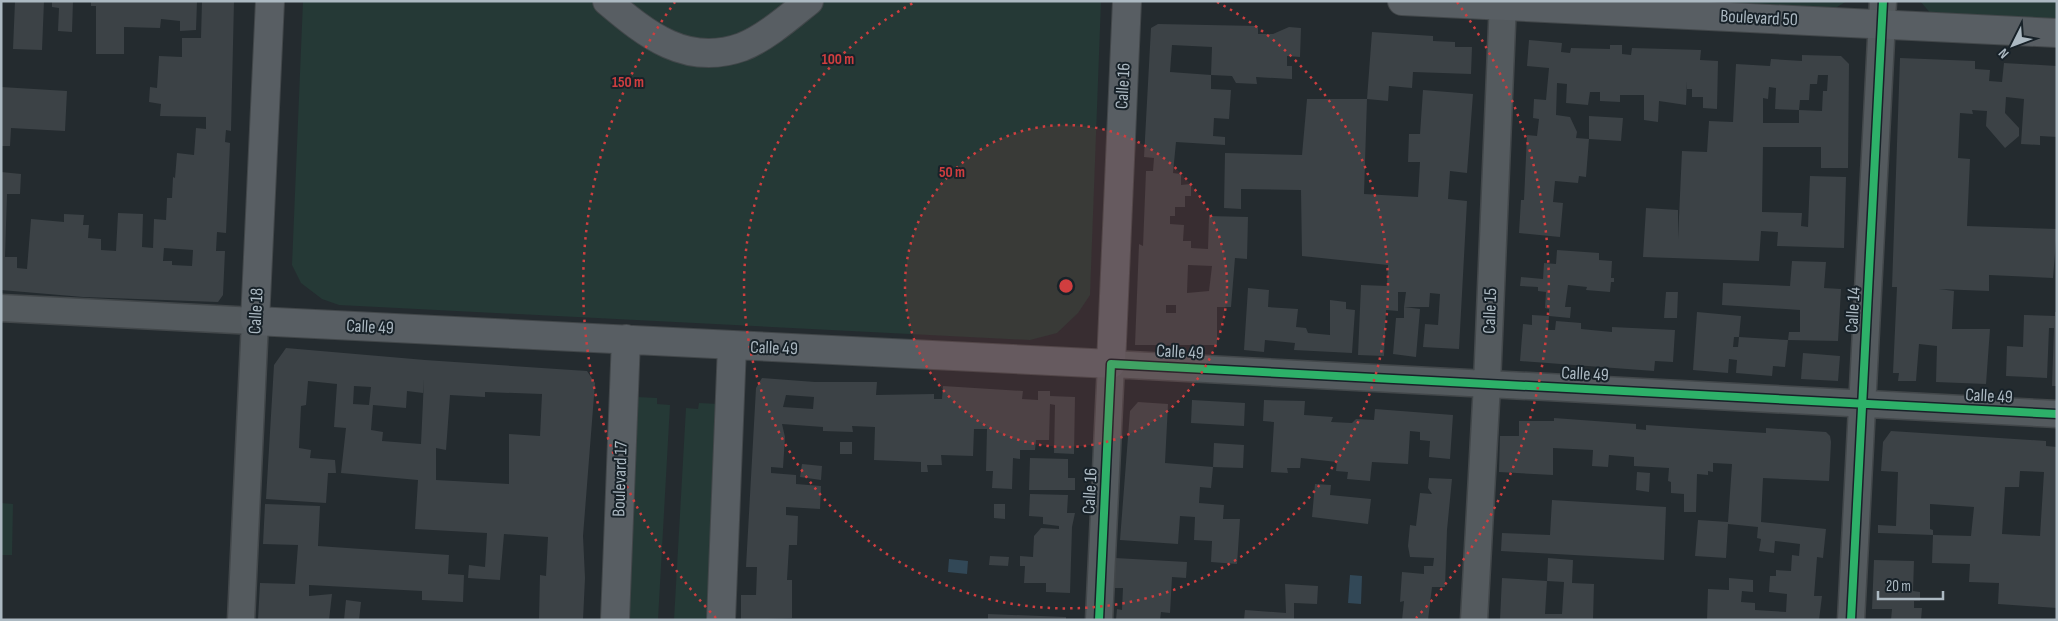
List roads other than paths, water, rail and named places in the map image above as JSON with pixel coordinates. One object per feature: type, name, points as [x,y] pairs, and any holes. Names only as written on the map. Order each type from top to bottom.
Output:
[{"type":"main road","name":"Calle 18","points":[[256,321],[270,1]]},
{"type":"main road","points":[[607,1],[638,27],[668,45],[695,53],[720,53],[743,46],[779,24],[809,1]]},
{"type":"main road","name":"Calle 16","points":[[1111,364],[1127,1]]},
{"type":"main road","name":"Boulevard 50","points":[[1402,1],[1882,13],[2057,33]]},
{"type":"main road","name":"Calle 49","points":[[256,321],[1111,364]]},
{"type":"main road","name":"Boulevard 17","points":[[615,620],[626,339]]},
{"type":"main road","points":[[721,620],[732,346]]},
{"type":"street","name":"Calle 15","points":[[1474,620],[1487,384],[1503,4]]},
{"type":"street","name":"Calle 14","points":[[1852,620],[1882,13]]},
{"type":"street","name":"Calle 49","points":[[1,308],[256,321]]},
{"type":"street","name":"Calle 18","points":[[241,620],[256,321]]},
{"type":"street","name":"Calle 49","points":[[1111,364],[2057,414]]},
{"type":"street","name":"Calle 16","points":[[1099,620],[1111,364]]},
{"type":"water","points":[[949,559],[968,561],[967,574],[948,572]]},
{"type":"water","points":[[1350,575],[1362,576],[1361,604],[1348,603]]}]
